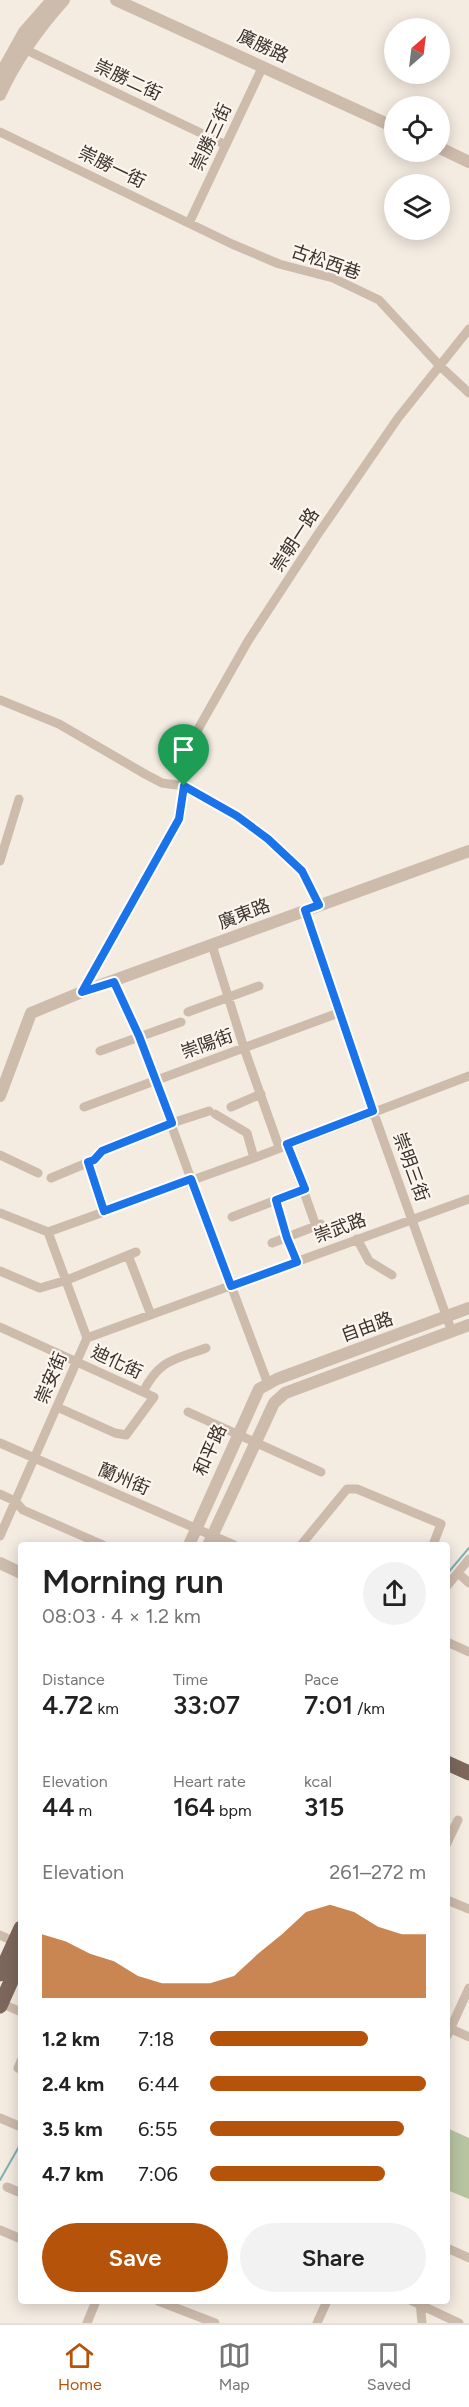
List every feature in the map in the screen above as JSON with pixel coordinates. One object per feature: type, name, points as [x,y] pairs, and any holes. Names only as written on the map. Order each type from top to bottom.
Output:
[{"type":"main road","points":[[450,1764],[469,1773]]},
{"type":"main road","points":[[0,1974],[18,1938]]},
{"type":"main road","points":[[1,2005],[18,1966]]},
{"type":"street","points":[[0,95],[20,48],[24,32],[52,0]]},
{"type":"street","points":[[0,75],[20,48],[64,0]]},
{"type":"street","name":"廣勝路","points":[[116,0],[384,123]]},
{"type":"street","name":"崇勝二街","points":[[20,48],[226,145]]},
{"type":"street","name":"崇勝三街","points":[[189,223],[263,66]]},
{"type":"street","name":"崇勝一街","points":[[0,132],[210,233]]},
{"type":"street","points":[[450,153],[469,162]]},
{"type":"street","name":"古松西巷","points":[[210,233],[279,264],[333,278],[379,300],[468,393]]},
{"type":"street","name":"崇朝一路","points":[[82,992],[179,819],[184,786],[183,760],[248,641],[398,418],[469,329]]},
{"type":"street","points":[[0,700],[59,724],[162,783],[184,786],[237,816],[268,839],[302,871],[319,905]]},
{"type":"street","points":[[0,861],[19,799]]},
{"type":"street","name":"廣東路","points":[[0,1096],[31,1012],[469,851]]},
{"type":"street","name":"崇明三街","points":[[305,910],[373,1111],[452,1332]]},
{"type":"street","points":[[212,945],[261,1094],[283,1146],[305,1189],[318,1225],[272,1243]]},
{"type":"street","points":[[114,982],[139,1036],[231,1286],[273,1382]]},
{"type":"street","points":[[188,1012],[259,986]]},
{"type":"street","name":"崇陽街","points":[[84,1107],[341,1012]]},
{"type":"street","points":[[100,1051],[181,1022]]},
{"type":"street","points":[[0,1213],[48,1232],[254,1158],[469,1076]]},
{"type":"street","points":[[231,1107],[261,1094]]},
{"type":"street","points":[[51,1178],[94,1160],[102,1151],[172,1123],[212,1113],[247,1133],[254,1158]]},
{"type":"street","points":[[0,1155],[38,1173]]},
{"type":"street","points":[[88,1162],[104,1211]]},
{"type":"street","points":[[232,1217],[305,1189]]},
{"type":"street","name":"崇武路","points":[[87,1338],[469,1198]]},
{"type":"street","points":[[276,1200],[297,1262]]},
{"type":"street","name":"崇安街","points":[[0,1536],[87,1338],[48,1232]]},
{"type":"street","points":[[357,1239],[369,1261],[392,1275]]},
{"type":"street","points":[[0,1271],[40,1288],[67,1280],[132,1253],[151,1316]]},
{"type":"street","name":"自由路","points":[[273,1382],[469,1308]]},
{"type":"street","name":"自由路","points":[[285,1393],[469,1325]]},
{"type":"street","name":"迪化街","points":[[0,1327],[154,1397],[126,1435],[115,1433],[57,1407]]},
{"type":"street","points":[[143,1392],[152,1375],[164,1364],[206,1348]]},
{"type":"street","name":"和平路","points":[[190,1542],[260,1389],[273,1382]]},
{"type":"street","name":"和平路","points":[[211,1540],[274,1403],[285,1393]]},
{"type":"street","points":[[188,1412],[321,1472]]},
{"type":"street","name":"蘭州街","points":[[0,1443],[196,1528],[211,1540]]},
{"type":"street","points":[[304,1542],[347,1490],[357,1489],[441,1524],[434,1542]]},
{"type":"street","points":[[0,1494],[15,1501],[22,1510],[96,1542]]},
{"type":"street","points":[[450,1582],[469,1559]]},
{"type":"street","points":[[0,1563],[18,1572]]},
{"type":"street","points":[[458,1573],[469,1583]]},
{"type":"street","points":[[450,1643],[469,1652]]},
{"type":"street","points":[[450,1837],[458,1820]]},
{"type":"street","points":[[450,1901],[469,1909]]},
{"type":"street","points":[[0,1935],[18,1936]]},
{"type":"street","points":[[450,2027],[469,1988]]},
{"type":"street","points":[[1,2005],[18,2011]]},
{"type":"street","points":[[450,2032],[469,2037]]},
{"type":"street","points":[[0,2118],[18,2126]]},
{"type":"street","points":[[7,2187],[18,2192]]},
{"type":"street","points":[[0,2230],[18,2238]]},
{"type":"street","points":[[450,2249],[469,2258]]},
{"type":"street","points":[[87,2323],[95,2304]]},
{"type":"street","points":[[165,2304],[215,2323]]},
{"type":"street","points":[[316,2323],[326,2304]]},
{"type":"street","points":[[417,2304],[422,2323]]},
{"type":"street","points":[[421,2304],[459,2323]]},
{"type":"green space","points":[[450,2129],[469,2138],[469,2199],[450,2191]]},
{"type":"waterway","points":[[450,1570],[469,1548]]},
{"type":"waterway","points":[[0,2180],[18,2148]]},
{"type":"route","points":[[184,786],[237,816],[268,839],[302,871],[319,905],[305,910],[373,1111],[287,1144],[305,1189],[276,1200],[297,1262],[231,1286],[191,1179],[104,1211],[88,1162],[94,1160],[102,1151],[172,1123],[139,1036],[114,982],[82,992],[179,819],[184,786]]}]
